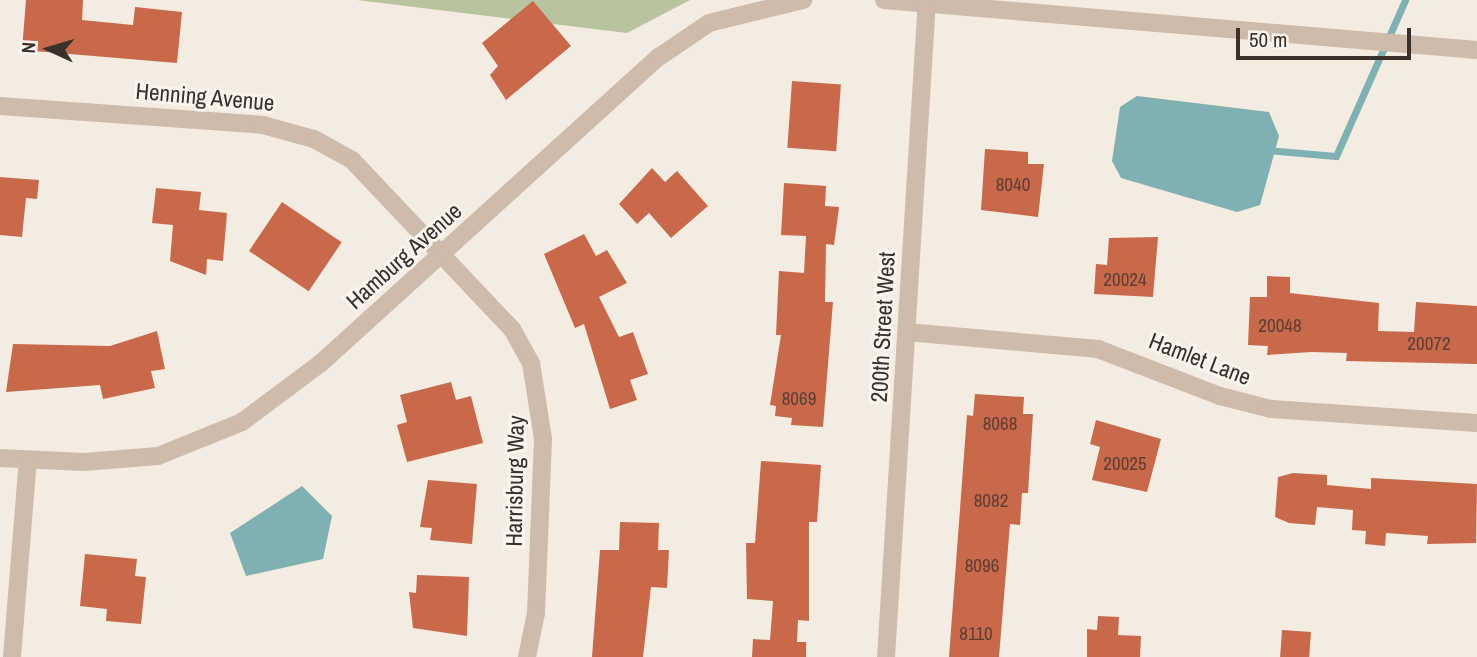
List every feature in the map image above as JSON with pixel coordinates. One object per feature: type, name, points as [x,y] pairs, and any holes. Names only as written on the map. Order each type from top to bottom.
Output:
[{"type":"street","name":"Hamburg Avenue","points":[[0,458],[27,460],[158,456],[242,422],[321,363],[689,35],[755,7],[803,0]]},
{"type":"street","points":[[884,0],[1477,50]]},
{"type":"street","name":"200th Street West","points":[[886,657],[927,2]]},
{"type":"street","name":"Henning Avenue","points":[[0,106],[290,130],[352,160],[441,257]]},
{"type":"street","name":"Harrisburg Way","points":[[441,257],[512,329],[541,396],[536,613],[527,657]]},
{"type":"street","name":"Hamlet Lane","points":[[908,332],[1098,349],[1220,396],[1271,409],[1477,424]]},
{"type":"street","points":[[12,657],[27,460]]},
{"type":"green space","points":[[357,0],[690,0],[627,33]]},
{"type":"water","points":[[1137,96],[1269,112],[1279,136],[1260,205],[1237,212],[1121,178],[1112,161],[1120,107]]},
{"type":"water","points":[[302,486],[332,516],[323,559],[246,576],[230,533]]},
{"type":"building","points":[[26,0],[83,0],[82,20],[133,25],[135,7],[182,12],[177,63],[22,50]]},
{"type":"building","points":[[533,1],[571,46],[506,100],[490,75],[498,66],[482,43]]},
{"type":"building","points":[[792,81],[841,84],[836,151],[787,148]]},
{"type":"building","points":[[985,149],[1028,152],[1028,164],[1044,164],[1038,217],[981,210]]},
{"type":"building","points":[[652,168],[665,182],[677,171],[708,206],[671,238],[649,213],[637,224],[619,204]]},
{"type":"building","points":[[0,177],[39,180],[37,199],[26,198],[22,237],[0,235]]},
{"type":"building","points":[[784,183],[826,186],[825,206],[839,207],[834,245],[826,244],[825,302],[833,302],[823,427],[791,425],[792,418],[775,416],[776,406],[770,405],[781,335],[776,335],[779,271],[804,273],[806,236],[781,235]]},
{"type":"building","points":[[156,188],[201,192],[199,210],[227,213],[223,261],[207,259],[206,275],[170,261],[173,225],[152,223]]},
{"type":"building","points":[[282,202],[342,242],[309,291],[249,251]]},
{"type":"building","points":[[584,234],[596,256],[607,250],[627,283],[599,297],[619,337],[633,332],[648,374],[630,380],[637,400],[610,409],[584,324],[575,328],[544,254]]},
{"type":"building","points":[[1158,237],[1153,297],[1094,294],[1096,264],[1107,265],[1109,238]]},
{"type":"building","points":[[1267,276],[1290,277],[1290,293],[1379,303],[1378,331],[1414,332],[1416,302],[1477,306],[1477,364],[1346,361],[1347,353],[1267,355],[1268,346],[1248,345],[1250,297],[1267,297]]},
{"type":"building","points":[[157,331],[165,369],[151,371],[155,388],[103,399],[100,385],[6,392],[13,344],[110,346]]},
{"type":"building","points":[[451,382],[456,400],[471,396],[483,443],[407,462],[397,425],[407,422],[400,395]]},
{"type":"building","points":[[975,394],[1024,397],[1023,414],[1033,414],[1028,493],[1022,493],[1020,525],[1010,524],[999,657],[949,657],[967,415],[973,416]]},
{"type":"building","points":[[1096,420],[1161,439],[1147,492],[1092,480],[1100,447],[1090,444]]},
{"type":"building","points":[[761,461],[821,465],[817,522],[809,522],[809,621],[798,620],[797,642],[806,642],[806,657],[752,657],[753,639],[770,640],[773,601],[747,599],[746,543],[755,543]]},
{"type":"building","points":[[1293,473],[1327,475],[1327,485],[1371,489],[1371,478],[1477,484],[1476,543],[1427,544],[1428,536],[1386,533],[1385,546],[1365,544],[1366,531],[1352,530],[1353,510],[1317,507],[1315,525],[1289,523],[1275,517],[1278,477]]},
{"type":"building","points":[[428,480],[477,484],[472,544],[430,540],[432,528],[420,527]]},
{"type":"building","points":[[620,522],[659,523],[658,550],[669,550],[667,588],[651,587],[643,657],[592,657],[600,550],[619,550]]},
{"type":"building","points":[[85,554],[137,559],[135,576],[146,577],[141,624],[106,621],[107,609],[80,606]]},
{"type":"building","points":[[417,575],[469,577],[467,636],[413,628],[409,592],[416,593]]},
{"type":"building","points":[[1098,616],[1119,617],[1118,635],[1141,636],[1140,657],[1087,657],[1087,629],[1097,630]]},
{"type":"building","points":[[1282,630],[1311,632],[1309,657],[1280,657]]},
{"type":"waterway","points":[[1266,150],[1336,156],[1405,0]]}]
